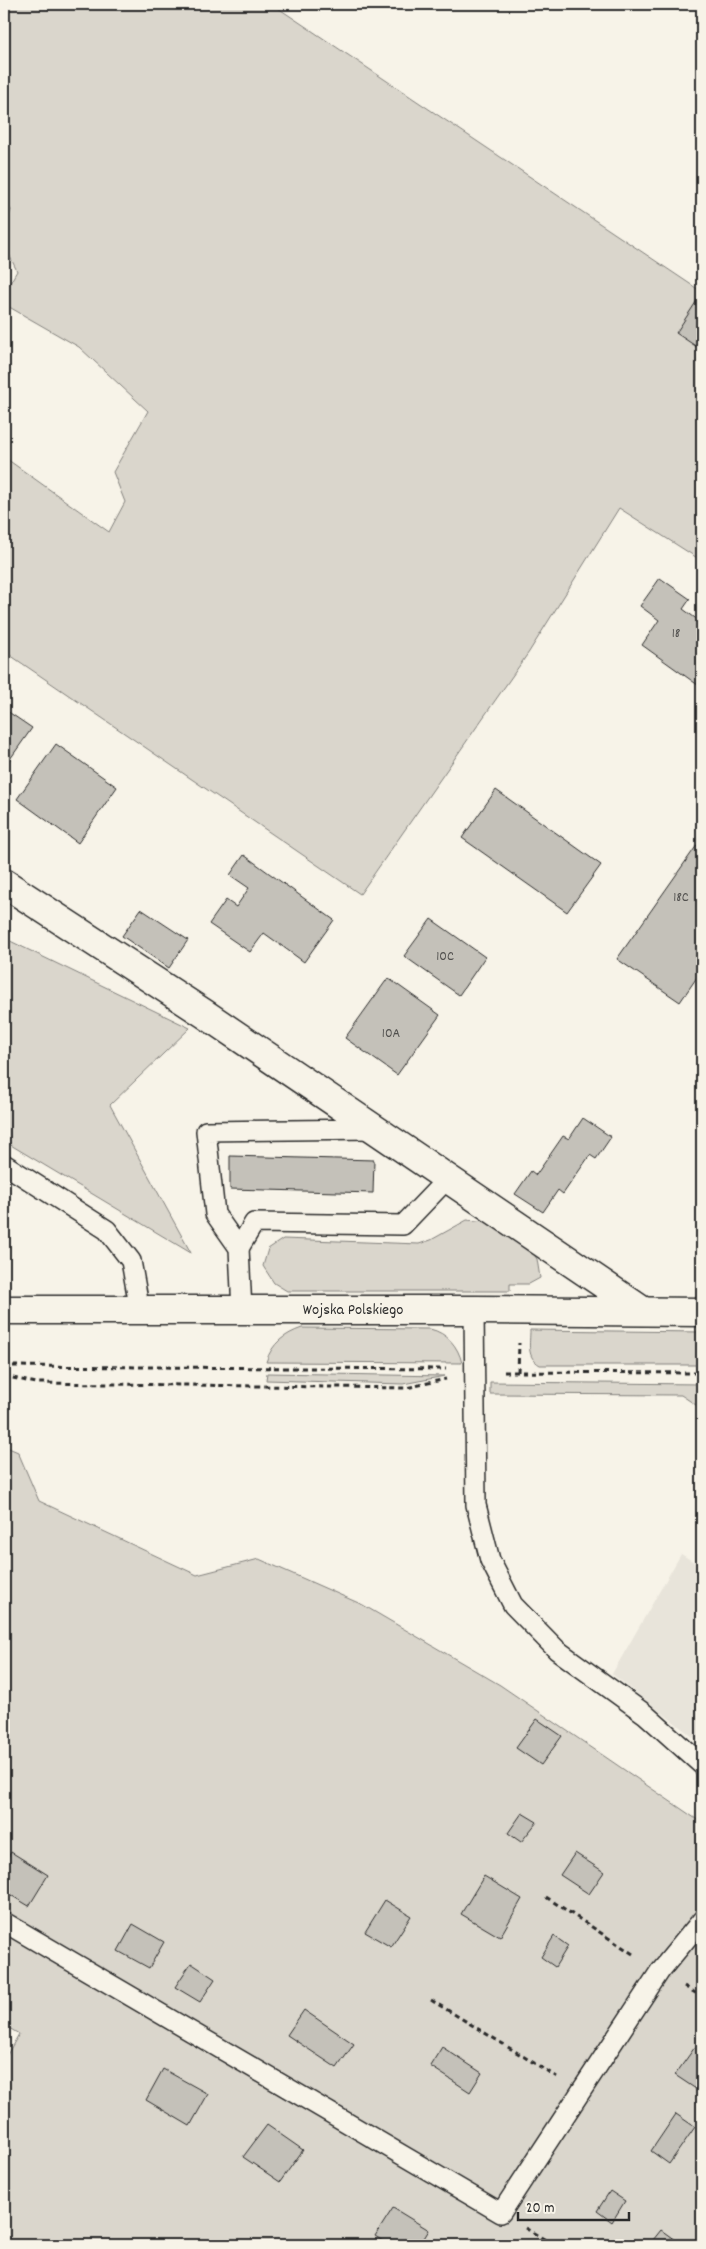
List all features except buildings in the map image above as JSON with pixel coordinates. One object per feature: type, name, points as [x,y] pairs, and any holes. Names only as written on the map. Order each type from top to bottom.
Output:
[{"type":"street","points":[[4,883],[205,1014],[643,1312]]},
{"type":"street","name":"Wojska Polskiego","points":[[4,1310],[702,1312]]},
{"type":"lane","points":[[242,1310],[239,1248],[214,1214],[206,1131],[374,1129]]},
{"type":"lane","points":[[4,1164],[106,1230],[131,1260],[140,1311]]},
{"type":"lane","points":[[239,1248],[254,1223],[403,1225],[447,1179]]},
{"type":"lane","points":[[474,1310],[476,1505],[490,1560],[513,1605],[557,1650],[645,1714],[702,1765]]},
{"type":"lane","points":[[4,1922],[501,2213],[660,1971],[702,1920]]},
{"type":"path","points":[[4,1366],[458,1369],[474,1372],[702,1373]]},
{"type":"path","points":[[4,1376],[36,1383],[406,1388],[474,1372]]},
{"type":"path","points":[[546,1897],[660,1971]]},
{"type":"path","points":[[431,2000],[581,2092]]},
{"type":"shaded area","points":[[4,4],[272,4],[702,292],[702,561],[619,508],[529,652],[360,894],[4,651],[4,457],[109,532],[125,502],[113,472],[148,411],[79,347],[4,304],[4,293],[17,271],[5,241],[11,210],[4,199]]},
{"type":"shaded area","points":[[4,938],[190,1028],[110,1105],[191,1253],[4,1141]]},
{"type":"shaded area","points":[[467,1220],[488,1222],[531,1250],[537,1259],[540,1278],[529,1284],[510,1284],[510,1291],[287,1291],[274,1283],[263,1266],[268,1249],[283,1239],[419,1244],[431,1240]]},
{"type":"shaded area","points":[[302,1328],[430,1329],[442,1334],[451,1341],[458,1351],[462,1363],[266,1362],[280,1340]]},
{"type":"shaded area","points":[[530,1330],[702,1332],[702,1365],[540,1365],[531,1354],[529,1345]]},
{"type":"shaded area","points":[[267,1373],[445,1376],[403,1384],[266,1380]]},
{"type":"shaded area","points":[[490,1382],[702,1384],[702,1409],[681,1395],[490,1394]]},
{"type":"shaded area","points":[[4,1446],[18,1452],[39,1501],[197,1575],[259,1559],[363,1605],[500,1685],[702,1823],[702,2245],[4,2245],[4,2060],[19,2034],[4,2025]]},
{"type":"shaded area","points":[[681,1554],[702,1567],[702,1744],[612,1674]]}]
